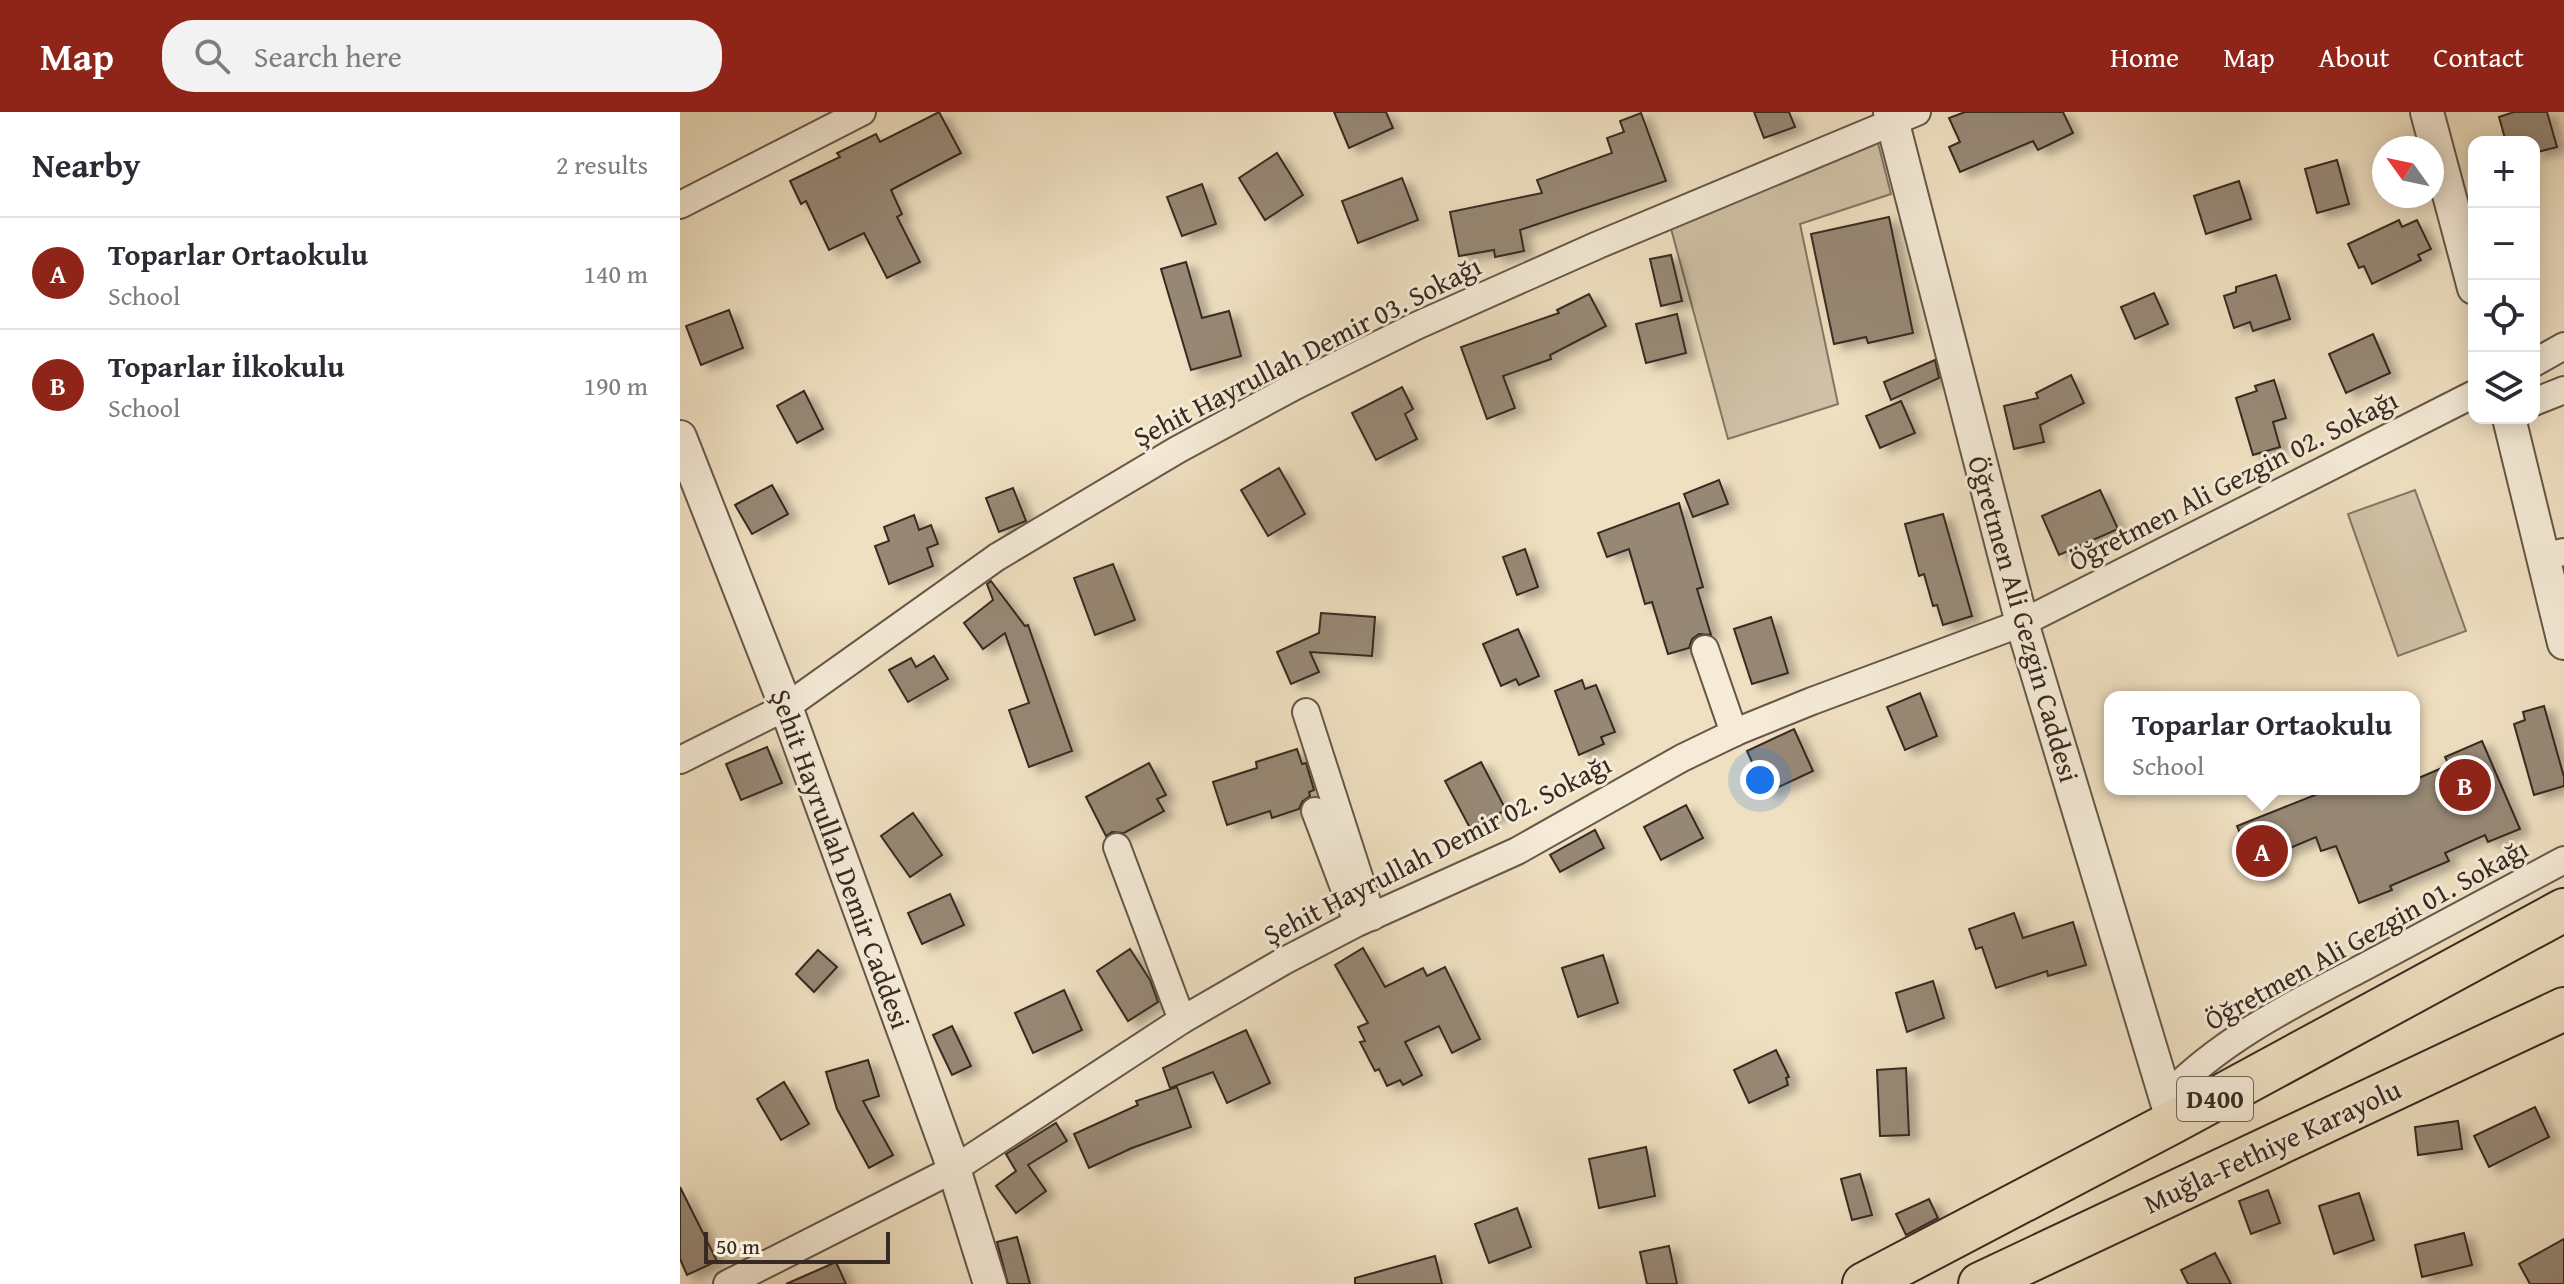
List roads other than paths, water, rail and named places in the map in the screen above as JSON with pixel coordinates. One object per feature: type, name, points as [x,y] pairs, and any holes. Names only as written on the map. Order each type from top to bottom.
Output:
[{"type":"highway","name":"D400","points":[[1864,1284],[2169,1110],[2564,910]]},
{"type":"highway","name":"Muğla-Fethiye Karayolu","points":[[1980,1284],[2564,1009]]},
{"type":"street","points":[[680,205],[862,112]]},
{"type":"street","points":[[2427,112],[2472,280]]},
{"type":"street","name":"Öğretmen Ali Gezgin Caddesi","points":[[1900,115],[2022,623],[2169,1110]]},
{"type":"street","name":"Şehit Hayrullah Demir 03. Sokağı","points":[[680,760],[786,707],[997,557],[1177,450],[1295,386],[1416,326],[1900,115]]},
{"type":"street","points":[[2540,360],[2564,346]]},
{"type":"street","points":[[2540,400],[2564,390]]},
{"type":"street","name":"Öğretmen Ali Gezgin 02. Sokağı","points":[[2022,623],[2468,397]]},
{"type":"street","points":[[2511,424],[2554,554],[2564,643]]},
{"type":"street","name":"Şehit Hayrullah Demir Caddesi","points":[[680,437],[786,707],[954,1169],[990,1284]]},
{"type":"street","name":"Şehit Hayrullah Demir 02. Sokağı","points":[[727,1284],[954,1169],[1182,1020],[1284,961],[1365,920],[1517,851],[1682,758],[1734,733],[2022,623]]},
{"type":"street","points":[[1705,649],[1734,733]]},
{"type":"street","points":[[1306,712],[1365,920]]},
{"type":"street","points":[[1315,811],[1365,920]]},
{"type":"street","points":[[1117,847],[1182,1020]]},
{"type":"street","name":"Öğretmen Ali Gezgin 01. Sokağı","points":[[2169,1110],[2190,1072],[2230,1042],[2309,996],[2564,860]]},
{"type":"place","name":"Toparlar İlkokulu","points":[[2465,785]]},
{"type":"place","name":"Toparlar Ortaokulu","points":[[2262,851]]}]
